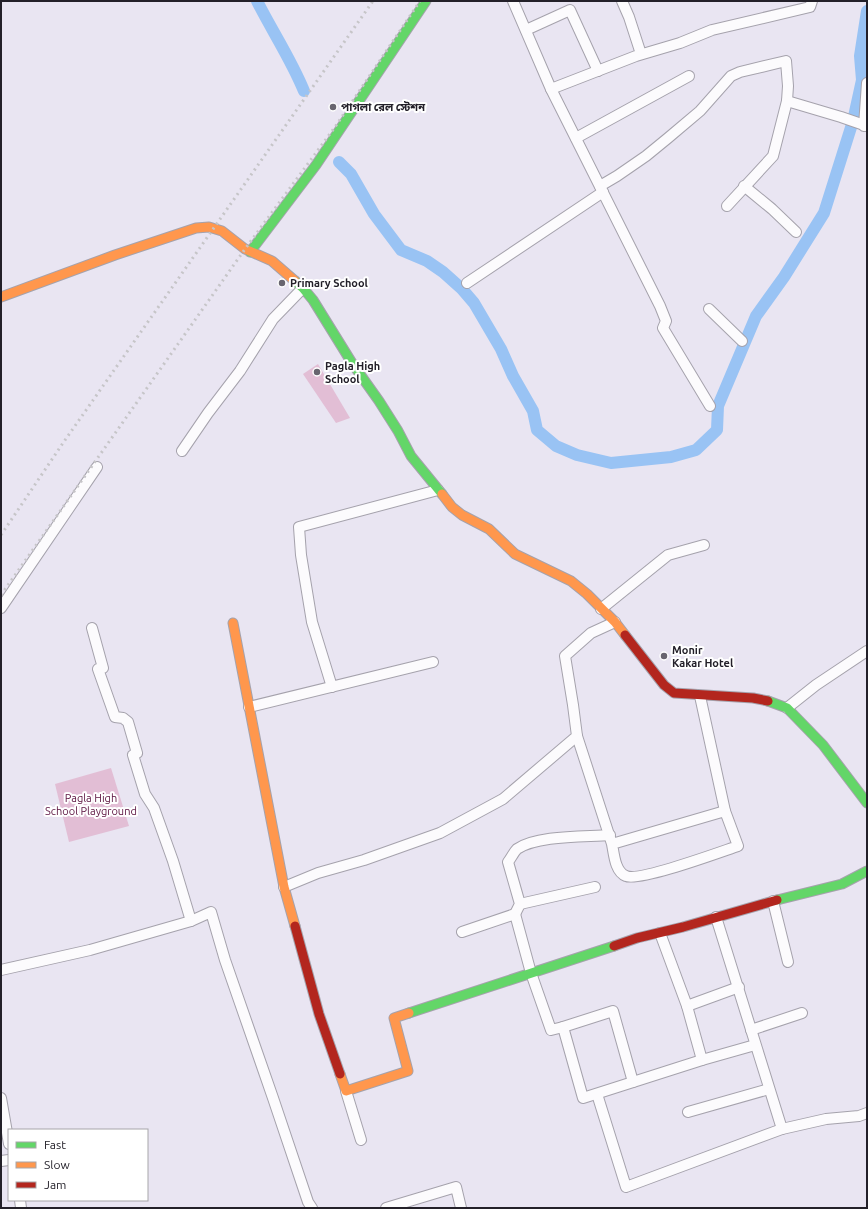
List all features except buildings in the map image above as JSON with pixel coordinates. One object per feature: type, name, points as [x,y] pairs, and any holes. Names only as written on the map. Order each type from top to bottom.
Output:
[{"type":"street","points":[[250,252],[316,165],[426,1]]},
{"type":"street","points":[[513,1],[551,88],[660,306],[666,321],[663,328],[710,406]]},
{"type":"street","points":[[622,1],[629,16],[641,54]]},
{"type":"street","points":[[551,88],[641,54],[680,43],[712,30],[810,7],[812,1]]},
{"type":"street","points":[[526,30],[570,10],[598,70]]},
{"type":"street","points":[[467,283],[602,189],[617,176],[646,156],[700,111],[731,76],[740,72],[786,61],[788,86],[787,102],[773,156],[727,206]]},
{"type":"street","points":[[576,138],[689,76]]},
{"type":"street","points":[[787,102],[841,117],[866,126],[867,83]]},
{"type":"street","points":[[744,186],[772,209],[796,232]]},
{"type":"street","points":[[1,297],[115,255],[196,228],[209,227],[222,231],[245,249],[272,261],[303,288],[313,300],[352,363],[379,401],[398,431],[411,456],[452,507],[462,515],[489,529],[515,554],[571,581],[587,594],[616,622],[664,685],[674,693],[700,696],[753,698],[769,701],[787,708],[823,745],[867,803]]},
{"type":"street","points":[[182,451],[208,413],[240,371],[273,319],[303,288]]},
{"type":"street","points":[[709,309],[742,342]]},
{"type":"street","points":[[1,608],[97,467]]},
{"type":"street","points":[[332,687],[312,622],[301,555],[299,527],[438,490]]},
{"type":"street","points":[[601,609],[668,555],[704,545]]},
{"type":"street","points":[[616,622],[591,633],[565,656],[577,736],[611,840],[617,866],[622,874],[627,877],[646,875],[673,868],[738,846],[725,811],[700,696]]},
{"type":"street","points":[[233,623],[284,887],[320,1014],[361,1140]]},
{"type":"street","points":[[92,628],[103,668],[98,670],[105,691],[115,717],[123,718],[128,722],[137,753],[133,755],[145,794],[154,808],[173,861],[191,921]]},
{"type":"street","points":[[787,708],[816,685],[867,651]]},
{"type":"street","points":[[249,707],[433,662]]},
{"type":"street","points":[[284,887],[318,873],[364,860],[440,833],[503,799],[577,736]]},
{"type":"street","points":[[633,1082],[613,1011],[551,1030],[531,973],[515,914],[520,904],[508,862],[517,850],[533,842],[550,839],[611,840],[725,811]]},
{"type":"street","points":[[346,1091],[408,1071],[394,1018],[637,938],[842,884],[867,872]]},
{"type":"street","points":[[520,904],[594,887]]},
{"type":"street","points":[[773,901],[788,962]]},
{"type":"street","points":[[1,970],[90,950],[191,921],[211,912],[225,960],[308,1202],[312,1208]]},
{"type":"street","points":[[462,932],[515,914]]},
{"type":"street","points":[[716,918],[739,987],[755,1045],[782,1129]]},
{"type":"street","points":[[660,933],[686,1006],[702,1060]]},
{"type":"street","points":[[686,1006],[739,987]]},
{"type":"street","points":[[751,1030],[802,1013]]},
{"type":"street","points":[[563,1027],[583,1098],[702,1060],[755,1045]]},
{"type":"street","points":[[688,1112],[769,1089]]},
{"type":"street","points":[[597,1094],[626,1187],[782,1129],[826,1119],[859,1116],[867,1113]]},
{"type":"street","points":[[1,1098],[8,1138]]},
{"type":"street","points":[[386,1208],[456,1187],[461,1208]]},
{"type":"green space","points":[[318,364],[350,418],[336,423],[303,374]]},
{"type":"green space","name":"Pagla High School Playground","points":[[111,768],[129,826],[69,842],[55,784]]},
{"type":"waterway","points":[[257,1],[304,91]]},
{"type":"waterway","points":[[339,162],[351,174],[374,214],[401,250],[427,261],[443,272],[462,289],[474,303],[501,349],[513,376],[533,411],[537,430],[556,446],[577,455],[611,463],[671,457],[696,450],[717,430],[718,406],[756,316],[784,277],[824,213],[853,121],[862,80],[860,56],[867,11]]},
{"type":"railway","points":[[1,535],[63,443],[373,1]]},
{"type":"railway","points":[[1,595],[245,249],[335,127],[420,1]]},
{"type":"traffic: fast","points":[[250,252],[316,165],[426,1]]},
{"type":"traffic: fast","points":[[295,281],[313,300],[352,363],[398,431],[411,456],[442,494]]},
{"type":"traffic: fast","points":[[768,701],[787,708],[823,745],[867,803]]},
{"type":"traffic: fast","points":[[777,900],[842,884],[867,871]]},
{"type":"traffic: fast","points":[[409,1013],[614,946]]},
{"type":"traffic: slow","points":[[1,297],[115,255],[196,228],[209,227],[222,231],[245,249],[272,261],[295,281]]},
{"type":"traffic: slow","points":[[442,494],[452,507],[462,515],[489,529],[515,554],[571,581],[587,594],[615,622],[625,635]]},
{"type":"traffic: slow","points":[[233,623],[284,887],[295,926]]},
{"type":"traffic: slow","points":[[340,1074],[346,1091],[408,1071],[394,1018],[409,1013]]},
{"type":"traffic: jam","points":[[625,635],[664,685],[674,693],[753,698],[768,701]]},
{"type":"traffic: jam","points":[[614,946],[637,938],[683,927],[777,900]]},
{"type":"traffic: jam","points":[[295,926],[319,1014],[340,1074]]},
{"type":"place","name":"পাগলা রেল স্টেশন","points":[[333,107]]},
{"type":"place","name":"Primary School","points":[[282,283]]},
{"type":"place","name":"Pagla High School","points":[[317,372]]},
{"type":"place","name":"Monir Kakar Hotel","points":[[664,656]]}]
